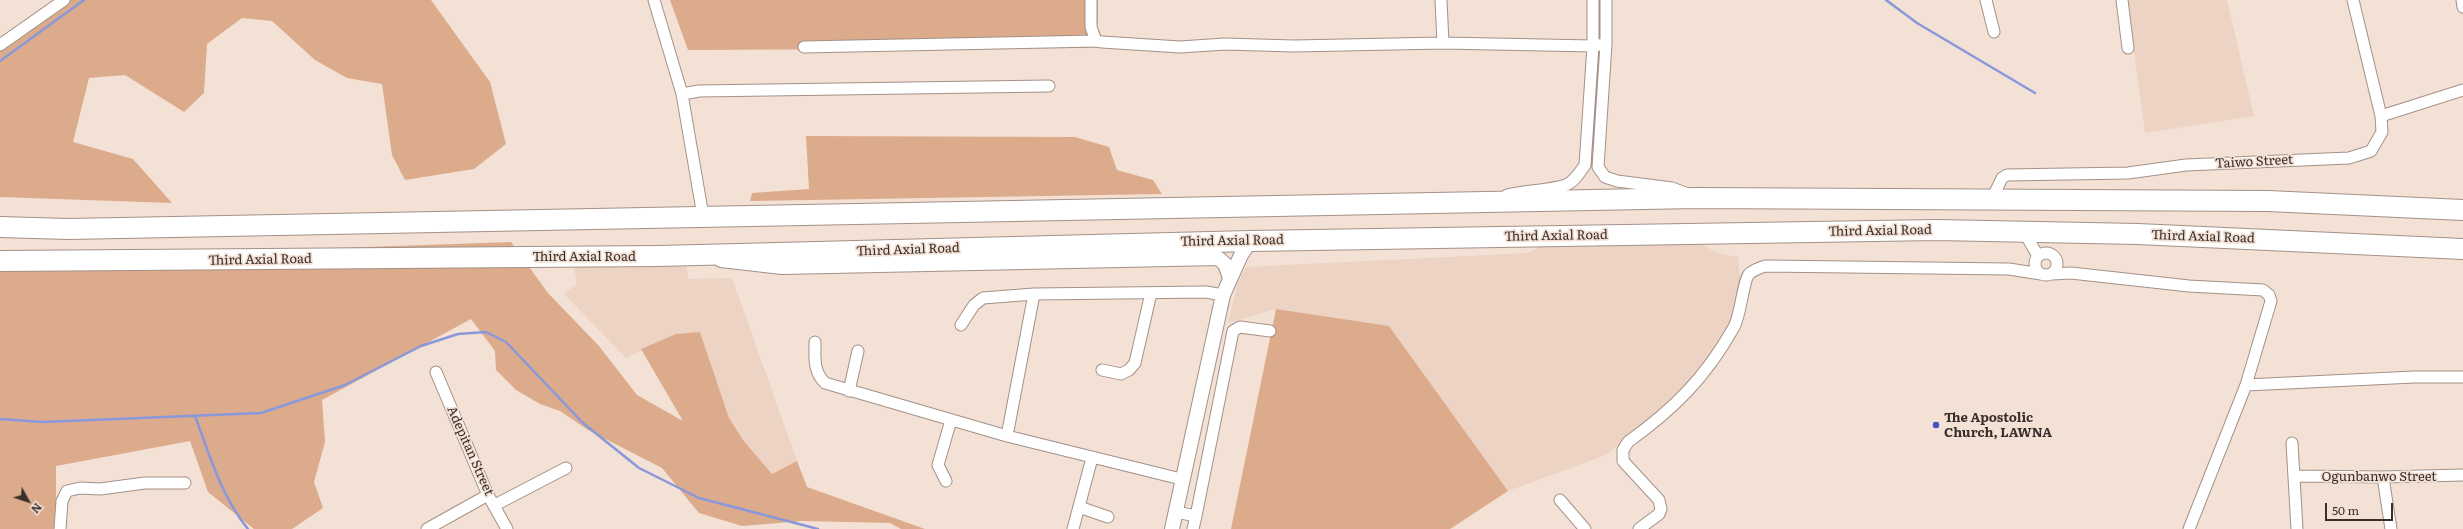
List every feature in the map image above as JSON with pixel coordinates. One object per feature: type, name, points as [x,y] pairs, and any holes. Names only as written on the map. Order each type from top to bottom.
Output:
[{"type":"highway","points":[[0,227],[76,229],[1696,198],[2268,201],[2463,210]]},
{"type":"highway","points":[[2403,208],[2463,203]]},
{"type":"highway","name":"Third Axial Road","points":[[0,262],[697,255],[1250,240],[1937,230],[2317,241],[2463,248]]},
{"type":"highway","points":[[2441,248],[2463,252]]},
{"type":"street","points":[[0,45],[64,0]]},
{"type":"street","points":[[654,0],[682,94],[703,216]]},
{"type":"street","points":[[1091,0],[1091,27],[1096,41]]},
{"type":"street","points":[[1441,0],[1443,43]]},
{"type":"street","points":[[1487,201],[1521,191],[1566,185],[1578,176],[1585,165],[1593,46],[1593,0]]},
{"type":"street","points":[[1606,0],[1606,44],[1598,167],[1604,177],[1629,183],[1672,188],[1696,198]]},
{"type":"street","points":[[1986,0],[1994,32]]},
{"type":"street","points":[[2122,0],[2128,48]]},
{"type":"street","name":"Taiwo Street","points":[[1992,199],[2002,178],[2006,175],[2128,172],[2186,165],[2349,158],[2371,151],[2378,143],[2382,132],[2380,116],[2353,0]]},
{"type":"street","points":[[2462,0],[2463,7]]},
{"type":"street","points":[[804,46],[1096,41],[1180,47],[1226,44],[1294,46],[1443,43],[1593,46],[1606,44]]},
{"type":"street","points":[[682,94],[699,91],[1050,86]]},
{"type":"street","points":[[2380,116],[2463,90]]},
{"type":"street","points":[[2024,232],[2036,258],[2035,267],[2046,274]]},
{"type":"street","points":[[2050,253],[2052,233]]},
{"type":"street","points":[[1172,529],[1181,479],[1223,294],[1250,240]]},
{"type":"street","points":[[2009,269],[2050,253]]},
{"type":"street","points":[[2050,253],[2057,259],[2058,263],[2070,273]]},
{"type":"street","points":[[697,255],[741,264],[782,268],[1218,258],[1225,264],[1230,278]]},
{"type":"street","points":[[2046,274],[2058,263]]},
{"type":"street","points":[[1639,529],[1659,514],[1661,504],[1623,461],[1623,450],[1628,442],[1684,398],[1710,365],[1736,324],[1746,279],[1752,272],[1765,266],[2009,269],[2046,274],[2070,273],[2189,286],[2263,290],[2269,295],[2271,301],[2246,385],[2189,529]]},
{"type":"street","points":[[960,325],[974,305],[982,298],[1034,294],[1206,292],[1223,294]]},
{"type":"street","points":[[1102,370],[1122,374],[1129,370],[1135,363],[1151,293]]},
{"type":"street","points":[[1007,436],[1034,294]]},
{"type":"street","points":[[1193,529],[1233,331],[1240,327],[1270,331]]},
{"type":"street","points":[[815,342],[815,367],[818,376],[825,384],[1007,436],[1181,479]]},
{"type":"street","points":[[849,391],[858,351]]},
{"type":"street","name":"Adepitan Street","points":[[436,372],[488,495],[495,505],[507,529]]},
{"type":"street","points":[[2246,385],[2414,377],[2463,378]]},
{"type":"street","points":[[946,481],[938,465],[951,420]]},
{"type":"street","points":[[2292,443],[2297,529]]},
{"type":"street","points":[[1072,529],[1092,458]]},
{"type":"street","points":[[495,505],[566,468]]},
{"type":"street","name":"Ogunbanwo Street","points":[[2295,476],[2383,478],[2463,475]]},
{"type":"street","points":[[2383,478],[2391,529]]},
{"type":"street","points":[[60,529],[62,501],[67,491],[80,488],[100,489],[145,483],[185,483]]},
{"type":"street","points":[[427,529],[488,495]]},
{"type":"street","points":[[1560,500],[1585,529]]},
{"type":"street","points":[[1079,507],[1108,517]]},
{"type":"street","points":[[1176,512],[1196,516]]},
{"type":"shaded area","points":[[70,0],[431,0],[490,82],[506,144],[474,169],[405,180],[392,155],[382,84],[347,78],[315,60],[272,21],[242,18],[207,44],[204,93],[184,112],[125,75],[89,78],[73,142],[133,159],[172,203],[0,197],[0,48]]},
{"type":"shaded area","points":[[670,0],[1098,0],[1098,22],[1088,48],[688,50]]},
{"type":"shaded area","points":[[2127,0],[2227,0],[2254,116],[2145,133]]},
{"type":"shaded area","points":[[806,136],[1075,137],[1109,147],[1117,170],[1153,180],[1162,194],[750,201],[752,193],[809,189]]},
{"type":"shaded area","points":[[1690,238],[1718,253],[1738,257],[1740,282],[1732,321],[1692,382],[1674,403],[1606,455],[1508,491],[1389,326],[1276,309],[1228,323],[1238,283],[1246,267],[1528,253],[1548,242]]},
{"type":"shaded area","points":[[511,242],[548,293],[599,346],[637,395],[683,421],[641,349],[676,334],[700,332],[729,418],[743,440],[772,474],[797,461],[807,487],[925,529],[901,529],[890,523],[803,521],[742,526],[699,513],[662,468],[588,430],[560,411],[540,404],[516,390],[496,370],[495,351],[471,319],[322,400],[325,442],[314,482],[323,508],[292,529],[254,529],[208,492],[190,441],[56,466],[56,529],[0,529],[0,257],[70,262],[308,249]]},
{"type":"shaded area","points":[[573,263],[685,264],[689,279],[732,278],[797,461],[772,474],[743,440],[729,418],[700,332],[676,334],[626,358],[564,294],[577,283]]},
{"type":"shaded area","points":[[1276,309],[1389,326],[1508,491],[1450,529],[1231,529]]},
{"type":"waterway","points":[[0,61],[84,0]]},
{"type":"waterway","points":[[1886,0],[1917,23],[2035,93]]},
{"type":"waterway","points":[[0,419],[43,422],[261,413],[345,385],[421,346],[458,334],[486,332],[506,342],[583,423],[639,468],[699,498],[818,529]]},
{"type":"waterway","points":[[195,416],[223,489],[230,503],[248,529]]},
{"type":"place","name":"The Apostolic Church, LAWNA","points":[[1936,425]]}]
